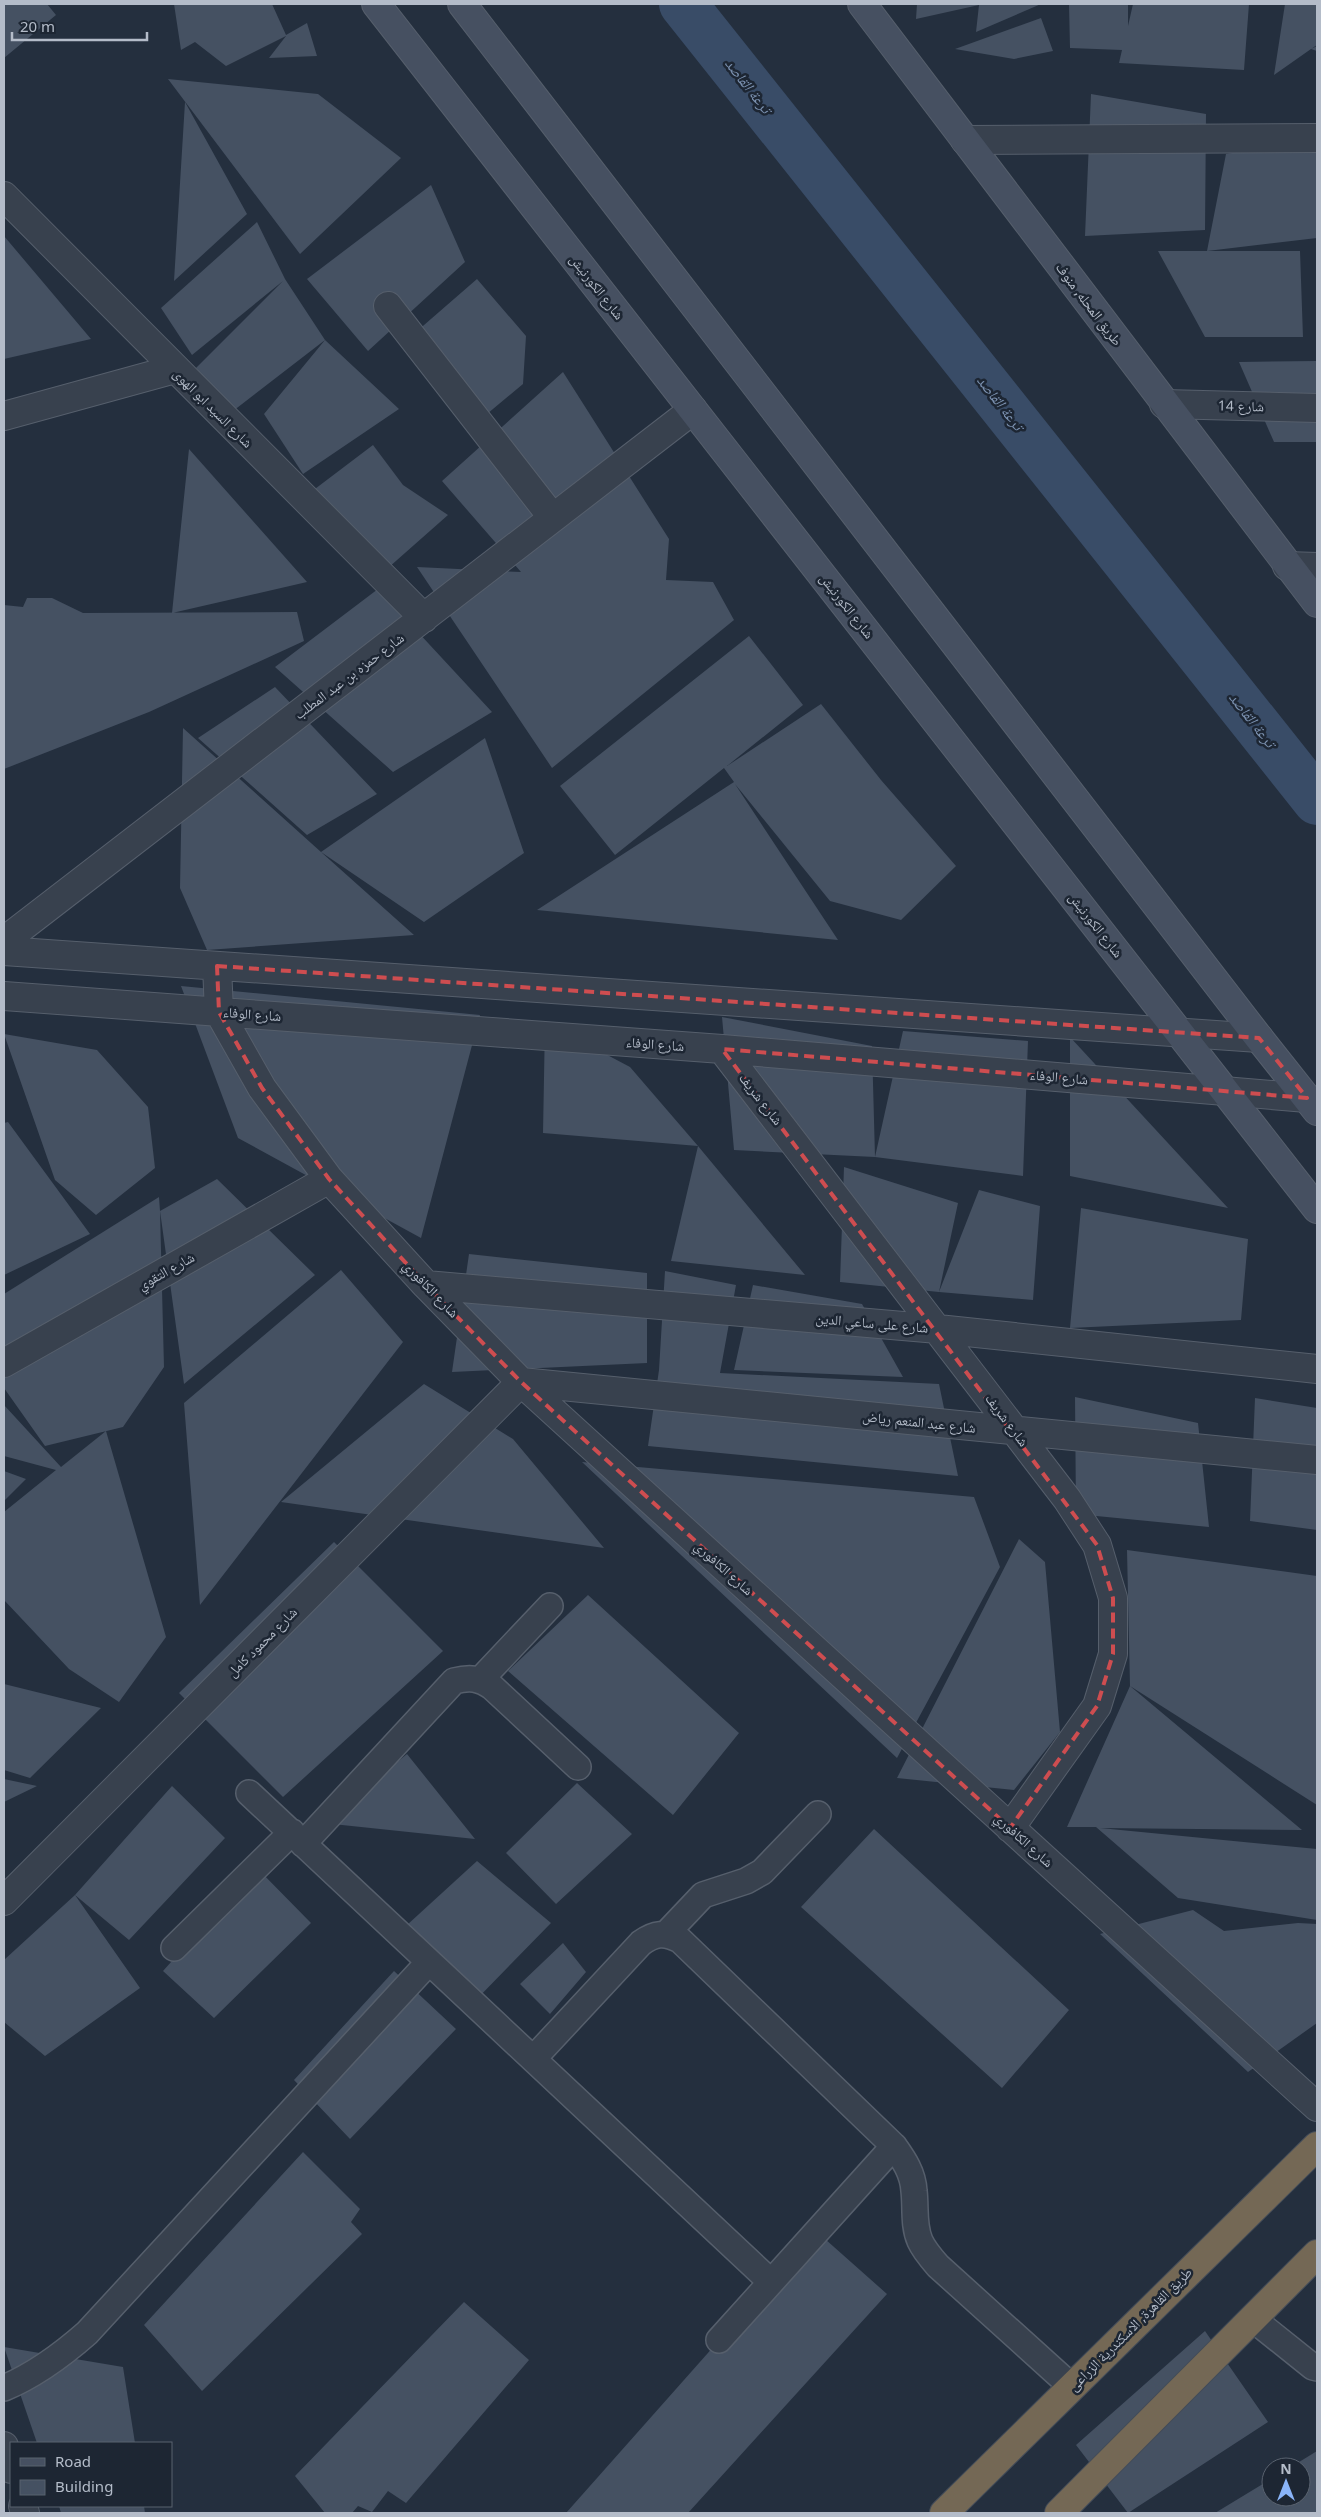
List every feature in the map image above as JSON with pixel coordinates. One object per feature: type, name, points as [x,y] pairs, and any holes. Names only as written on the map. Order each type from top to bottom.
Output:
[{"type":"highway","name":"طريق القاهرة, الاسكندرية الزراعى","points":[[944,2513],[1317,2146]]},
{"type":"highway","points":[[1065,2511],[1317,2254]]},
{"type":"main road","name":"شارع الكورنيش","points":[[376,4],[1180,1033],[1222,1090],[1317,1209]]},
{"type":"main road","points":[[462,4],[1259,1038],[1312,1104]]},
{"type":"main road","name":"طريق المحله, منوف","points":[[862,4],[1287,566],[1317,603]]},
{"type":"street","points":[[965,140],[1317,138]]},
{"type":"street","name":"شارع السيد ابو الهوى","points":[[4,196],[424,618]]},
{"type":"street","points":[[388,306],[553,518]]},
{"type":"street","points":[[4,416],[175,369]]},
{"type":"street","name":"شارع 14","points":[[1164,404],[1317,408]]},
{"type":"street","name":"شارع حمزه بن عبد المطلب","points":[[4,941],[693,410]]},
{"type":"street","points":[[1287,566],[1317,567]]},
{"type":"street","points":[[4,951],[1259,1038]]},
{"type":"street","name":"شارع الكافوري","points":[[217,966],[219,1012],[262,1088],[329,1179],[426,1285],[521,1382],[1317,2107]]},
{"type":"street","name":"شارع الوفاء","points":[[4,996],[722,1049],[1222,1090],[1312,1104]]},
{"type":"street","name":"شارع شريف","points":[[722,1049],[1067,1499],[1097,1545],[1113,1598],[1113,1654],[1097,1706],[1010,1828]]},
{"type":"street","name":"شارع التقوي","points":[[4,1363],[329,1179]]},
{"type":"street","name":"شارع على ساعي الدين","points":[[426,1285],[938,1329],[1317,1369]]},
{"type":"street","name":"شارع عبد المنعم رياض","points":[[521,1382],[1317,1460]]},
{"type":"street","name":"شارع محمود كامل","points":[[4,1901],[521,1382]]},
{"type":"street","points":[[4,2446],[10,2466]]},
{"type":"lane","points":[[481,1679],[550,1606]]},
{"type":"lane","points":[[174,1948],[298,1838],[454,1681],[467,1678],[481,1679],[578,1767]]},
{"type":"lane","points":[[249,1793],[771,2282]]},
{"type":"lane","points":[[667,1933],[703,1895],[746,1880],[762,1872],[818,1814]]},
{"type":"lane","points":[[533,2059],[641,1943],[652,1935],[667,1933],[680,1940],[894,2146],[911,2174],[916,2224],[920,2240],[927,2253],[938,2266],[1072,2387]]},
{"type":"lane","points":[[4,2388],[19,2382],[60,2357],[87,2333],[429,1962]]},
{"type":"lane","points":[[719,2340],[894,2146]]},
{"type":"lane","points":[[1253,2319],[1312,2367],[1317,2368]]},
{"type":"highlighted area","points":[[217,966],[1259,1038],[1307,1098],[722,1049],[1097,1545],[1113,1598],[1113,1654],[1097,1706],[1010,1828],[521,1382],[426,1285],[329,1179],[262,1088],[219,1012]]},
{"type":"building","points":[[4,4],[47,4],[56,15],[4,58]]},
{"type":"building","points":[[174,4],[272,4],[286,35],[307,23],[317,56],[269,58],[286,36],[226,66],[195,42],[181,50]]},
{"type":"building","points":[[917,4],[1041,4],[976,32],[979,5],[916,19]]},
{"type":"building","points":[[1069,4],[1128,4],[1128,26],[1133,4],[1249,4],[1244,70],[1119,63],[1122,50],[1070,48]]},
{"type":"building","points":[[1285,4],[1317,4],[1317,45],[1274,75]]},
{"type":"building","points":[[1041,18],[1053,51],[1014,59],[955,49]]},
{"type":"building","points":[[168,79],[318,94],[401,158],[300,254]]},
{"type":"building","points":[[1091,94],[1206,114],[1205,230],[1085,236]]},
{"type":"building","points":[[185,102],[247,214],[174,281]]},
{"type":"building","points":[[1317,139],[1317,238],[1207,251],[1226,154]]},
{"type":"building","points":[[431,185],[465,262],[368,351],[307,279]]},
{"type":"building","points":[[257,222],[285,279],[325,340],[233,411],[196,368],[283,281],[192,355],[161,308]]},
{"type":"building","points":[[4,236],[91,339],[4,359]]},
{"type":"building","points":[[1158,251],[1300,251],[1303,337],[1205,337]]},
{"type":"building","points":[[477,279],[526,336],[523,384],[487,414],[416,332]]},
{"type":"building","points":[[325,340],[399,409],[303,474],[264,414]]},
{"type":"building","points":[[1317,361],[1317,442],[1274,442],[1239,362]]},
{"type":"building","points":[[563,372],[669,539],[666,580],[713,582],[734,620],[552,768],[417,567],[521,572],[442,481]]},
{"type":"building","points":[[373,445],[403,485],[448,515],[388,568],[307,495]]},
{"type":"building","points":[[189,449],[307,582],[172,613]]},
{"type":"building","points":[[378,589],[492,712],[393,772],[275,667]]},
{"type":"building","points":[[27,598],[52,598],[83,613],[297,612],[304,641],[149,712],[4,769],[4,605],[23,607]]},
{"type":"building","points":[[749,636],[803,705],[727,766],[821,704],[881,780],[956,866],[901,920],[830,901],[735,784],[838,940],[537,910],[734,782],[724,768],[615,855],[560,786]]},
{"type":"building","points":[[275,687],[377,794],[307,835],[198,738]]},
{"type":"building","points":[[183,728],[414,935],[207,950],[180,888]]},
{"type":"building","points":[[485,738],[524,853],[424,922],[321,852]]},
{"type":"building","points":[[181,986],[480,1015],[421,1238],[238,1138]]},
{"type":"building","points":[[722,1017],[872,1046],[875,1157],[734,1150]]},
{"type":"building","points":[[545,1022],[630,1067],[698,1146],[543,1133]]},
{"type":"building","points":[[903,1031],[1028,1041],[1023,1176],[875,1157]]},
{"type":"building","points":[[4,1034],[97,1050],[148,1107],[155,1168],[96,1215],[55,1180]]},
{"type":"building","points":[[1070,1037],[1228,1208],[1070,1176]]},
{"type":"building","points":[[8,1122],[90,1234],[4,1275],[4,1123]]},
{"type":"building","points":[[698,1146],[805,1275],[671,1261]]},
{"type":"building","points":[[844,1167],[958,1203],[939,1292],[840,1282]]},
{"type":"building","points":[[217,1179],[315,1275],[184,1384],[160,1211]]},
{"type":"building","points":[[979,1190],[1040,1206],[1033,1300],[939,1292]]},
{"type":"building","points":[[159,1197],[164,1367],[123,1427],[45,1446],[4,1388],[4,1294]]},
{"type":"building","points":[[1081,1208],[1248,1239],[1241,1320],[1070,1328]]},
{"type":"building","points":[[469,1254],[647,1273],[647,1363],[452,1372]]},
{"type":"building","points":[[341,1270],[403,1342],[200,1605],[184,1403]]},
{"type":"building","points":[[665,1271],[736,1285],[720,1373],[939,1384],[958,1476],[648,1446],[659,1370]]},
{"type":"building","points":[[753,1285],[862,1304],[903,1377],[734,1370]]},
{"type":"building","points":[[424,1384],[513,1439],[604,1548],[281,1502]]},
{"type":"building","points":[[1075,1397],[1198,1423],[1209,1527],[1076,1514]]},
{"type":"building","points":[[1255,1398],[1317,1408],[1317,1530],[1250,1521]]},
{"type":"building","points":[[4,1405],[61,1467],[106,1431],[166,1637],[119,1702],[69,1669],[4,1600],[4,1512],[56,1470],[4,1456]]},
{"type":"building","points":[[582,1462],[974,1497],[1000,1567],[897,1758]]},
{"type":"building","points":[[4,1471],[26,1479],[4,1501]]},
{"type":"building","points":[[1019,1539],[1045,1562],[1060,1732],[1014,1790],[897,1778]]},
{"type":"building","points":[[334,1542],[443,1651],[283,1797],[179,1693]]},
{"type":"building","points":[[1127,1550],[1317,1576],[1317,1805],[1130,1686]]},
{"type":"building","points":[[588,1595],[739,1733],[673,1815],[508,1671]]},
{"type":"building","points":[[4,1684],[101,1708],[30,1778],[4,1770]]},
{"type":"building","points":[[1130,1686],[1302,1830],[1100,1828],[1317,1849],[1317,1920],[1178,1898],[1096,1827],[1067,1827]]},
{"type":"building","points":[[407,1754],[475,1839],[323,1823]]},
{"type":"building","points":[[4,1779],[37,1786],[4,1802]]},
{"type":"building","points":[[577,1783],[632,1834],[556,1904],[506,1853]]},
{"type":"building","points":[[172,1786],[225,1838],[129,1940],[75,1895]]},
{"type":"building","points":[[874,1829],[1069,2010],[1002,2088],[801,1907]]},
{"type":"building","points":[[477,1861],[551,1923],[473,2003],[407,1925]]},
{"type":"building","points":[[256,1867],[311,1923],[214,2018],[163,1971]]},
{"type":"building","points":[[75,1895],[140,1988],[45,2056],[4,2022],[4,1960]]},
{"type":"building","points":[[1193,1910],[1224,1931],[1298,1923],[1317,1924],[1317,2023],[1248,2072],[1100,1934]]},
{"type":"building","points":[[563,1943],[586,1972],[550,2014],[520,1984]]},
{"type":"building","points":[[394,1971],[456,2029],[350,2139],[294,2080]]},
{"type":"building","points":[[303,2152],[360,2209],[351,2222],[362,2234],[202,2391],[144,2325]]},
{"type":"building","points":[[816,2231],[887,2294],[688,2513],[566,2513]]},
{"type":"building","points":[[464,2302],[529,2360],[406,2503],[388,2491],[372,2512],[358,2506],[352,2513],[325,2513],[295,2476]]},
{"type":"building","points":[[1205,2331],[1268,2422],[1128,2513],[1076,2445]]},
{"type":"building","points":[[4,2347],[123,2367],[135,2442],[37,2442]]},
{"type":"building","points":[[1317,2451],[1317,2513],[1215,2513],[1261,2485],[1261,2507],[1311,2507],[1311,2457],[1307,2457]]},
{"type":"building","points":[[59,2507],[144,2507],[145,2513],[61,2513]]},
{"type":"waterway","name":"ترعة القاصد","points":[[683,4],[1317,801]]}]
